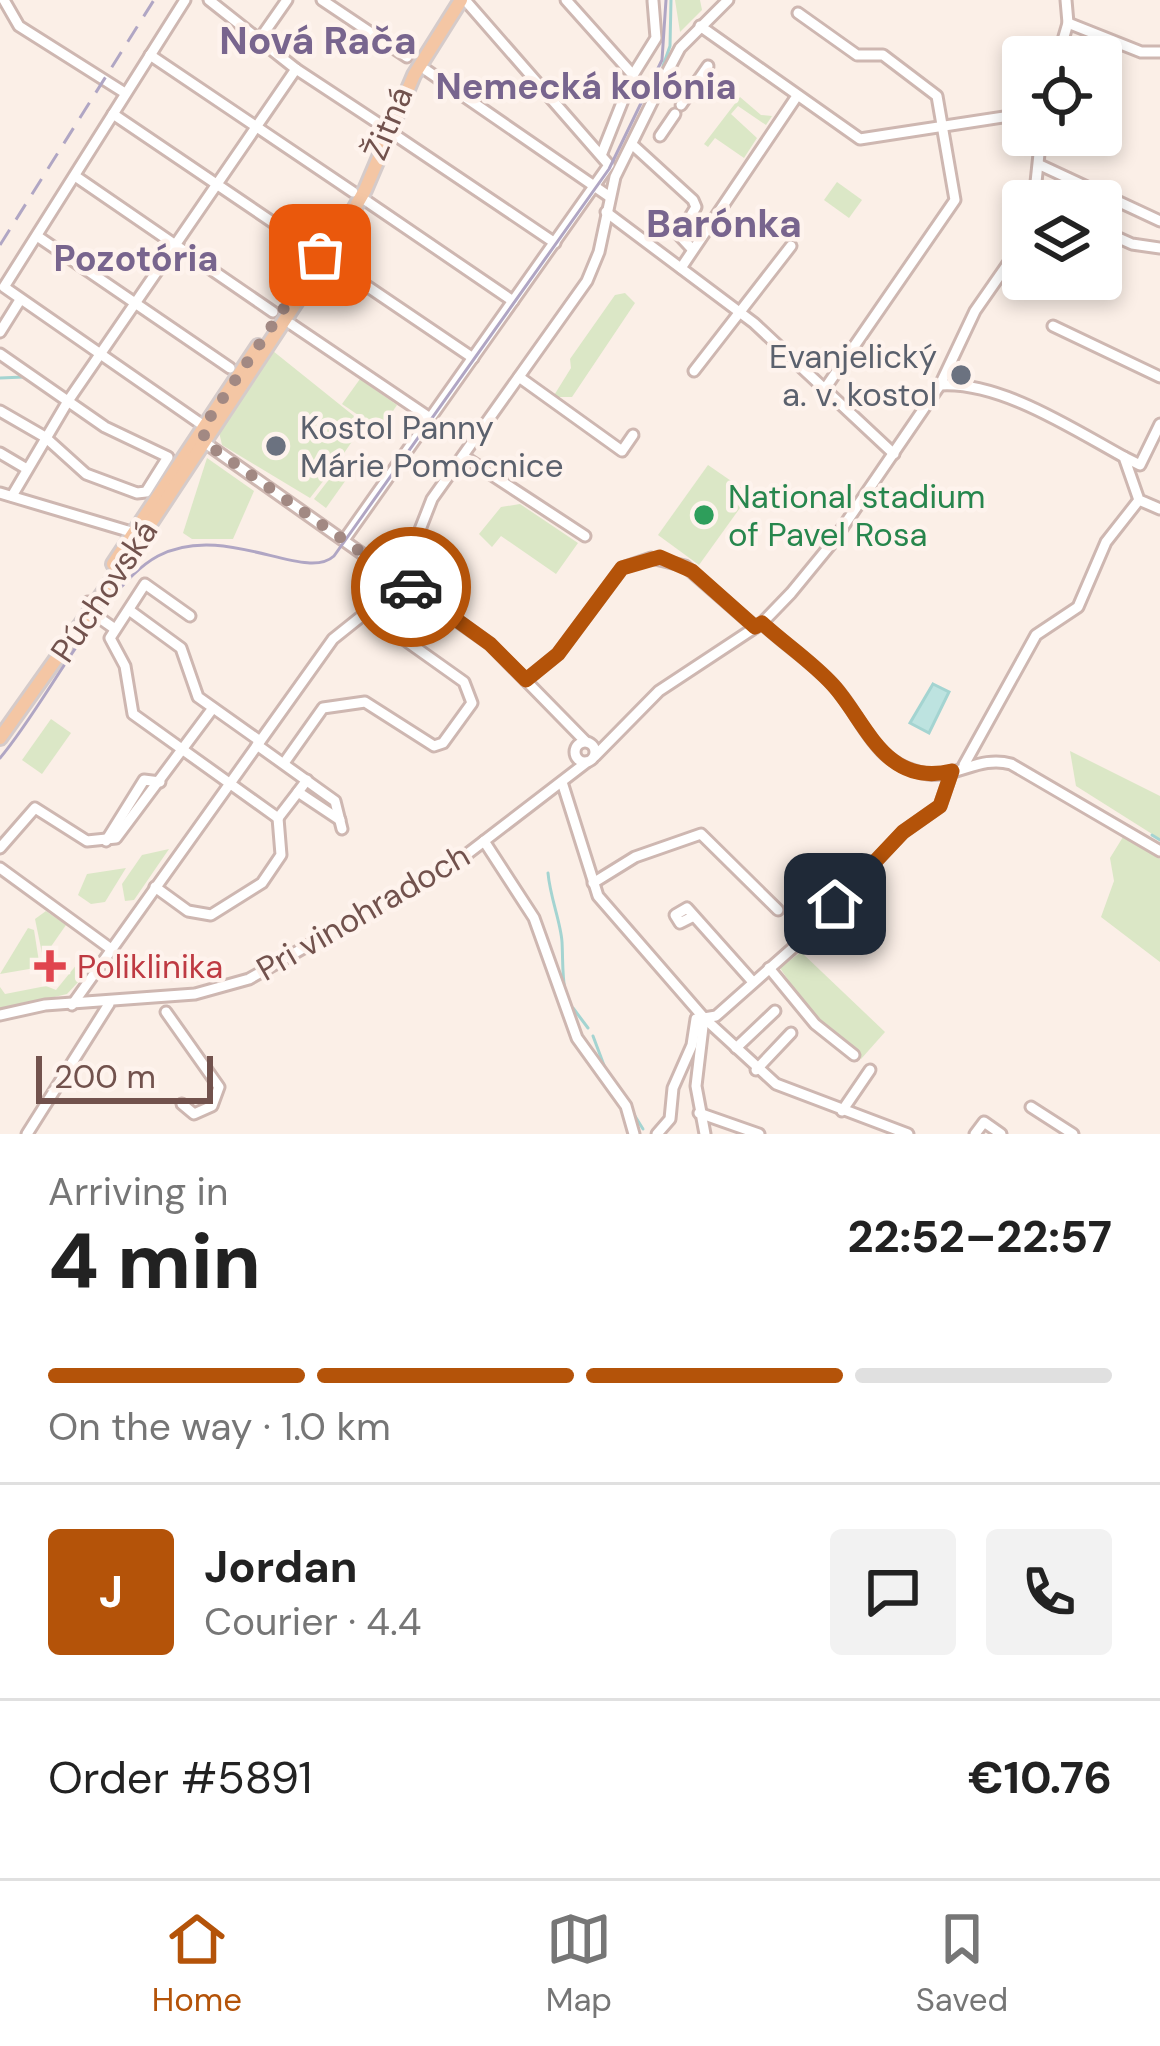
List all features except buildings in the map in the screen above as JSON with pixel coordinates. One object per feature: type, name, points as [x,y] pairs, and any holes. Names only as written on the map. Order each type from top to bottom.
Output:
[{"type":"main road","name":"Žitná","points":[[198,444],[322,257],[414,75],[460,0]]},
{"type":"main road","name":"Žitná","points":[[204,426],[322,257]]},
{"type":"main road","points":[[198,444],[204,426]]},
{"type":"main road","name":"Púchovská","points":[[0,738],[91,611],[198,444]]},
{"type":"main road","name":"Púchovská","points":[[0,728],[91,611]]},
{"type":"street","points":[[4,0],[10,14],[125,93]]},
{"type":"street","points":[[185,0],[4,287],[204,426]]},
{"type":"street","points":[[209,0],[296,69],[554,243]]},
{"type":"street","points":[[259,40],[287,0]]},
{"type":"street","points":[[322,0],[407,57]]},
{"type":"street","points":[[344,540],[609,165],[460,0]]},
{"type":"street","points":[[566,0],[633,74]]},
{"type":"street","points":[[72,1004],[332,639],[367,613],[414,546],[432,499],[587,281],[612,192],[675,55],[728,0]]},
{"type":"street","points":[[1064,36],[1066,0]]},
{"type":"street","points":[[602,152],[633,74],[657,34],[653,1]]},
{"type":"street","points":[[797,13],[856,55],[880,53],[937,96],[954,207],[824,390]]},
{"type":"street","points":[[1068,23],[1141,52],[1160,52]]},
{"type":"street","points":[[700,26],[860,139],[1002,117]]},
{"type":"street","points":[[628,164],[644,159],[722,43]]},
{"type":"street","points":[[150,55],[353,192]]},
{"type":"street","points":[[749,80],[758,68]]},
{"type":"street","points":[[12,496],[68,401],[296,69]]},
{"type":"street","points":[[425,70],[596,186],[612,192]]},
{"type":"street","points":[[681,268],[797,96]]},
{"type":"street","points":[[113,114],[473,358]]},
{"type":"street","points":[[612,192],[628,164],[637,134]]},
{"type":"street","points":[[635,147],[698,208],[679,235],[692,249]]},
{"type":"street","points":[[1038,180],[1040,156]]},
{"type":"street","points":[[1040,165],[1160,221]]},
{"type":"street","points":[[75,176],[273,312]]},
{"type":"street","points":[[364,200],[513,301]]},
{"type":"street","points":[[607,212],[742,313],[895,454]]},
{"type":"street","points":[[602,236],[626,227]]},
{"type":"street","points":[[37,236],[230,368]]},
{"type":"street","points":[[1122,239],[1160,248]]},
{"type":"street","points":[[694,371],[791,246]]},
{"type":"street","name":"Pri vinohradoch","points":[[0,1015],[72,1004],[152,1000],[238,983],[290,960],[484,841],[563,781],[590,751],[687,669],[758,625],[832,543],[895,454],[940,386],[975,310],[1002,272]]},
{"type":"street","points":[[0,332],[20,300]]},
{"type":"street","points":[[290,324],[430,418]]},
{"type":"street","points":[[1053,326],[1160,377]]},
{"type":"street","points":[[0,354],[68,401],[168,458],[146,492],[137,493],[86,474],[45,437],[0,411]]},
{"type":"street","points":[[519,377],[622,451],[633,435]]},
{"type":"street","points":[[940,386],[979,390],[1010,402],[1140,465],[1160,424]]},
{"type":"street","points":[[198,444],[490,644],[590,751]]},
{"type":"street","points":[[0,453],[27,469]]},
{"type":"street","points":[[463,456],[585,536]]},
{"type":"street","points":[[1124,457],[1139,500],[1160,509]]},
{"type":"street","points":[[0,493],[139,534]]},
{"type":"street","points":[[657,1134],[670,1119],[673,1088],[696,1019],[716,1016],[770,968],[903,832],[940,806],[956,770],[1036,635],[1082,602],[1106,542],[1139,500]]},
{"type":"street","points":[[526,680],[558,654],[622,568],[651,558],[685,566],[834,686],[873,744],[911,769],[956,770],[991,760],[1011,764],[1160,851]]},
{"type":"street","points":[[378,564],[382,594]]},
{"type":"street","points":[[190,616],[145,584],[112,633],[110,647],[125,666],[133,714],[278,818]]},
{"type":"street","points":[[382,594],[411,588]]},
{"type":"street","points":[[129,610],[181,648],[191,686],[213,708],[335,801],[341,825],[298,792]]},
{"type":"street","points":[[91,611],[112,633]]},
{"type":"street","points":[[284,764],[323,708],[370,704],[434,746],[443,743],[472,697],[464,682],[367,613]]},
{"type":"street","points":[[0,848],[26,812],[38,808],[87,841],[106,842],[144,780],[160,782],[213,708]]},
{"type":"street","points":[[566,725],[575,752],[590,751]]},
{"type":"street","name":"Pri vinohradoch","points":[[563,781],[575,752]]},
{"type":"street","points":[[155,887],[194,914],[210,916],[260,886],[281,855],[278,818],[307,780]]},
{"type":"street","points":[[563,781],[593,883],[608,911],[694,1000],[704,1018],[776,1084],[908,1134]]},
{"type":"street","points":[[593,883],[635,857],[701,834],[778,910]]},
{"type":"street","points":[[484,841],[535,918],[577,1038],[626,1106],[634,1134]]},
{"type":"street","points":[[0,868],[111,949]]},
{"type":"street","points":[[694,916],[754,982]]},
{"type":"street","points":[[770,968],[814,1024],[854,1055]]},
{"type":"street","points":[[166,1012],[173,997]]},
{"type":"street","points":[[152,1000],[166,1012],[219,1087],[212,1106],[194,1114],[182,1104]]},
{"type":"street","points":[[27,1134],[109,1004]]},
{"type":"street","points":[[736,1048],[775,1011]]},
{"type":"street","points":[[704,1018],[696,1076],[704,1134]]},
{"type":"street","points":[[756,1070],[791,1033]]},
{"type":"street","points":[[842,1111],[870,1070]]},
{"type":"street","points":[[1031,1107],[1073,1134]]},
{"type":"street","points":[[699,1113],[759,1134]]},
{"type":"street","points":[[975,1134],[984,1122],[1001,1134]]},
{"type":"green space","points":[[675,0],[700,0],[702,10],[680,32]]},
{"type":"green space","points":[[740,97],[761,115],[772,116],[766,125],[738,106],[731,114],[757,138],[744,158],[715,138],[708,147],[704,144]]},
{"type":"green space","points":[[837,182],[862,200],[849,218],[824,200]]},
{"type":"green space","points":[[625,293],[635,303],[572,397],[553,397],[571,368],[570,359],[615,295]]},
{"type":"green space","points":[[273,351],[364,424],[342,456],[353,466],[347,474],[335,466],[310,498],[222,445],[219,432]]},
{"type":"green space","points":[[360,379],[397,405],[380,430],[342,404]]},
{"type":"green space","points":[[207,458],[254,491],[233,539],[192,539],[183,533]]},
{"type":"green space","name":"National stadium of Pavel Rosa","points":[[708,465],[750,494],[699,565],[658,535]]},
{"type":"green space","points":[[337,469],[348,477],[326,508],[314,499]]},
{"type":"green space","points":[[520,504],[578,543],[556,574],[501,536],[492,547],[479,534],[501,507]]},
{"type":"green space","points":[[51,719],[71,733],[42,774],[22,760]]},
{"type":"green space","points":[[1070,751],[1160,796],[1160,839],[1076,786]]},
{"type":"green space","points":[[1123,837],[1160,859],[1160,962],[1101,917],[1114,881],[1110,858]]},
{"type":"green space","points":[[169,849],[134,900],[125,901],[122,884],[142,855]]},
{"type":"green space","points":[[126,868],[105,902],[91,904],[78,895],[87,874]]},
{"type":"green space","points":[[46,911],[66,925],[43,958],[35,919]]},
{"type":"green space","points":[[28,928],[34,930],[39,962],[35,968],[0,974]]},
{"type":"green space","points":[[801,952],[885,1032],[861,1059],[817,1022],[780,968]]},
{"type":"green space","points":[[82,958],[93,966],[67,994],[0,1010],[0,987],[5,994],[46,986],[56,990]]},
{"type":"water","points":[[933,684],[949,692],[929,733],[910,723]]},
{"type":"waterway","points":[[663,66],[670,46],[671,0]]},
{"type":"waterway","points":[[0,378],[24,377]]},
{"type":"waterway","points":[[1152,835],[1160,840]]},
{"type":"waterway","points":[[548,873],[561,935],[565,991]]},
{"type":"waterway","points":[[573,1008],[588,1028]]},
{"type":"waterway","points":[[593,1036],[605,1068],[643,1129]]},
{"type":"tram line","points":[[0,758],[116,592],[158,556],[210,545],[304,562],[334,556],[609,169],[662,60],[666,0]]},
{"type":"railway","points":[[0,245],[154,0]]},
{"type":"way so far","points":[[320,255],[204,426],[204,442],[411,587]]},
{"type":"place","name":"Evanjelický a. v. kostol","points":[[961,375]]},
{"type":"place","name":"Kostol Panny Márie Pomocnice","points":[[276,446]]},
{"type":"place","name":"National stadium of Pavel Rosa","points":[[704,515]]},
{"type":"place","name":"Poliklinika","points":[[50,966]]},
{"type":"district","name":"Nová Rača","points":[[318,40]]},
{"type":"district","name":"Nemecká kolónia","points":[[586,86]]},
{"type":"district","name":"Barónka","points":[[724,223]]},
{"type":"district","name":"Pozotória","points":[[136,258]]},
{"type":"route","points":[[411,587],[490,644],[526,680],[558,654],[622,568],[651,558],[674,560],[755,627],[762,623],[834,686],[873,744],[911,769],[935,774],[952,771],[940,806],[903,832],[835,904]]}]
